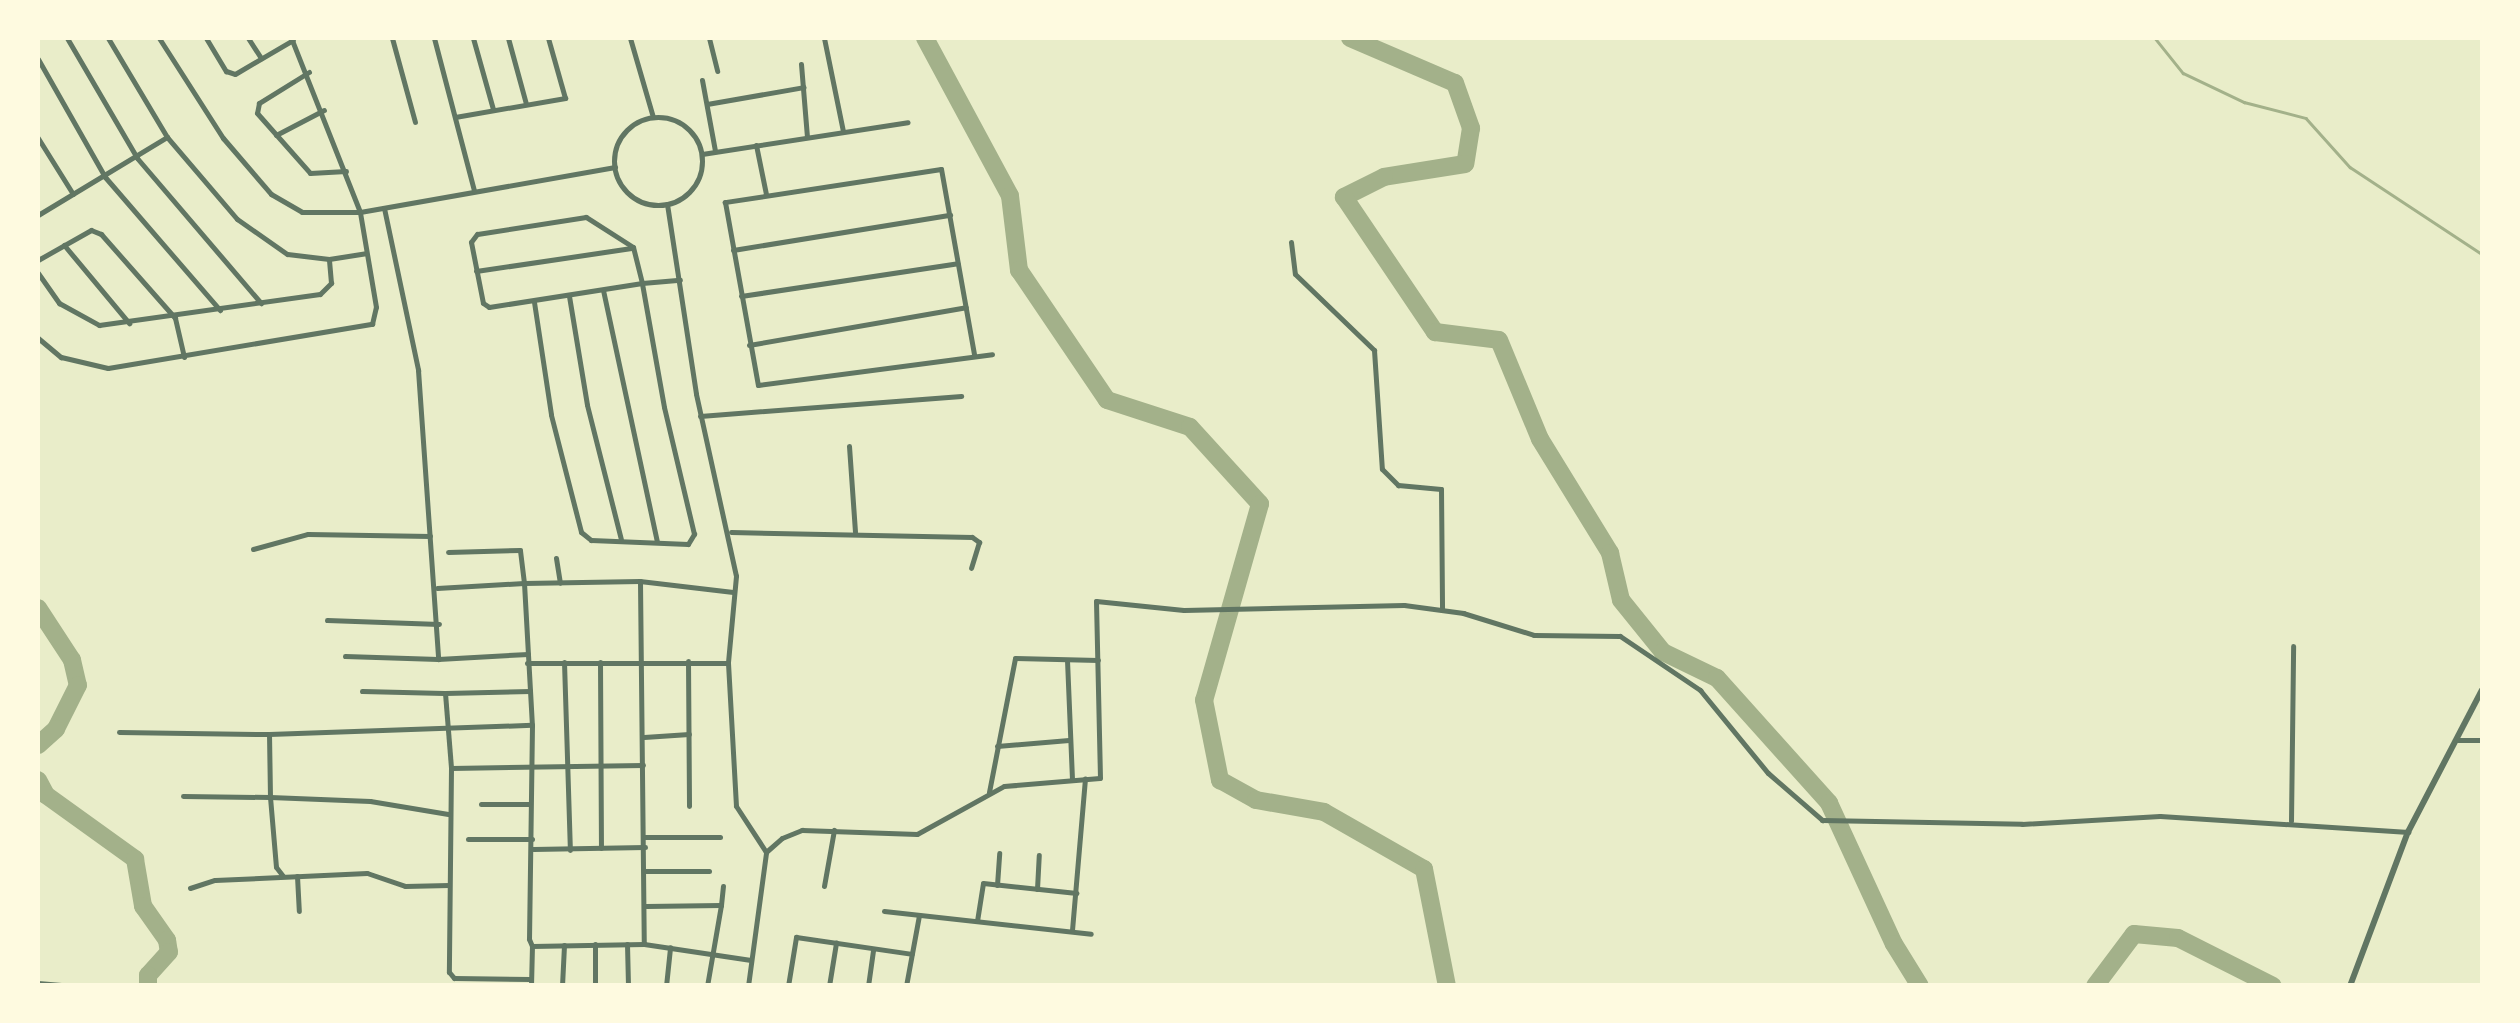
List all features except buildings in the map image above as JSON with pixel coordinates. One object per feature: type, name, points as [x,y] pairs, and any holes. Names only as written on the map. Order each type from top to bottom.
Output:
[{"type":"street","points":[[68,38],[137,158],[261,303]]},
{"type":"street","points":[[108,38],[166,137],[254,234],[287,254],[329,258],[366,253]]},
{"type":"street","points":[[159,38],[223,138],[271,194],[302,212],[360,212],[615,167]]},
{"type":"street","points":[[38,338],[61,358],[88,367],[184,358],[372,324],[376,307],[360,212],[324,110],[292,39],[230,74],[206,38]]},
{"type":"street","points":[[248,38],[260,58]]},
{"type":"street","points":[[392,38],[415,122]]},
{"type":"street","points":[[434,38],[474,191]]},
{"type":"street","points":[[473,38],[493,109]]},
{"type":"street","points":[[508,38],[526,104]]},
{"type":"street","points":[[455,117],[565,98],[548,38]]},
{"type":"street","points":[[630,38],[653,117]]},
{"type":"street","points":[[710,38],[717,71]]},
{"type":"street","points":[[824,38],[843,131]]},
{"type":"street","points":[[38,59],[105,177],[220,310]]},
{"type":"street","points":[[801,64],[807,138]]},
{"type":"street","points":[[309,72],[256,108],[310,172],[347,171]]},
{"type":"street","points":[[702,80],[715,151]]},
{"type":"street","points":[[707,104],[804,88]]},
{"type":"street","points":[[276,136],[324,110]]},
{"type":"street","points":[[653,117],[682,123],[702,154],[695,186],[668,204],[638,199],[615,167],[619,140],[653,117]]},
{"type":"street","points":[[702,154],[908,122]]},
{"type":"street","points":[[38,204],[40,214],[166,137]]},
{"type":"street","points":[[38,138],[73,194]]},
{"type":"street","points":[[756,145],[766,194]]},
{"type":"street","points":[[974,354],[942,169],[726,202],[758,385],[992,354]]},
{"type":"street","points":[[668,204],[700,416],[731,532],[733,592],[728,663],[736,806],[766,852],[748,986]]},
{"type":"street","points":[[384,208],[418,370],[439,624],[438,659]]},
{"type":"street","points":[[733,250],[950,215]]},
{"type":"street","points":[[534,302],[552,414],[581,532],[591,540],[620,538],[688,544],[694,534],[642,282],[633,247],[586,217],[477,234],[471,242],[486,306],[534,302],[642,282],[680,280]]},
{"type":"street","points":[[38,260],[91,230],[102,234],[175,318],[184,358]]},
{"type":"street","points":[[1291,242],[1295,274],[1374,350],[1382,468],[1398,485],[1441,489],[1442,610]]},
{"type":"street","points":[[64,245],[129,323]]},
{"type":"street","points":[[476,272],[633,247]]},
{"type":"street","points":[[38,273],[59,303],[87,321],[129,323],[327,290],[329,258]]},
{"type":"street","points":[[741,296],[958,263]]},
{"type":"street","points":[[603,290],[657,541]]},
{"type":"street","points":[[569,296],[587,405],[620,538]]},
{"type":"street","points":[[748,345],[966,307]]},
{"type":"street","points":[[700,416],[961,396]]},
{"type":"street","points":[[849,446],[855,532]]},
{"type":"street","points":[[731,532],[972,536],[978,542],[972,568]]},
{"type":"street","points":[[253,549],[308,534],[430,536]]},
{"type":"street","points":[[445,693],[452,768],[448,814],[451,975],[530,982],[532,725],[520,550],[448,552]]},
{"type":"street","points":[[556,558],[560,583]]},
{"type":"street","points":[[436,588],[640,581],[733,592]]},
{"type":"street","points":[[640,581],[644,944]]},
{"type":"street","points":[[766,852],[802,830],[917,834],[989,792],[1100,778],[1096,601],[1222,610],[1442,610],[1534,635],[1634,641],[1700,690],[1768,773],[1808,812],[1830,820],[2022,824],[2122,816],[2291,821],[2408,832]]},
{"type":"street","points":[[327,620],[439,624]]},
{"type":"street","points":[[2291,821],[2293,646]]},
{"type":"street","points":[[345,656],[438,659],[528,654]]},
{"type":"street","points":[[989,792],[1015,658],[1098,660]]},
{"type":"street","points":[[1067,660],[1072,780]]},
{"type":"street","points":[[564,662],[570,850]]},
{"type":"street","points":[[600,662],[602,848]]},
{"type":"street","points":[[688,662],[689,806]]},
{"type":"street","points":[[527,663],[728,663]]},
{"type":"street","points":[[2350,986],[2408,832],[2482,690]]},
{"type":"street","points":[[362,691],[530,691]]},
{"type":"street","points":[[119,732],[268,734],[532,725]]},
{"type":"street","points":[[268,734],[276,868],[283,876]]},
{"type":"street","points":[[644,736],[688,734]]},
{"type":"street","points":[[997,746],[1070,740]]},
{"type":"street","points":[[2454,740],[2482,740]]},
{"type":"street","points":[[452,768],[644,765]]},
{"type":"street","points":[[1072,932],[1085,779]]},
{"type":"street","points":[[183,796],[370,801],[448,814]]},
{"type":"street","points":[[481,804],[529,804]]},
{"type":"street","points":[[824,886],[834,830]]},
{"type":"street","points":[[645,837],[720,837]]},
{"type":"street","points":[[468,839],[532,839]]},
{"type":"street","points":[[532,848],[645,847]]},
{"type":"street","points":[[997,885],[999,853]]},
{"type":"street","points":[[1037,889],[1039,855]]},
{"type":"street","points":[[644,871],[709,872]]},
{"type":"street","points":[[190,888],[283,876],[367,873],[405,886],[450,885]]},
{"type":"street","points":[[297,876],[299,911]]},
{"type":"street","points":[[977,921],[982,883],[1076,893]]},
{"type":"street","points":[[707,986],[723,886]]},
{"type":"street","points":[[644,906],[720,904]]},
{"type":"street","points":[[884,910],[1091,934]]},
{"type":"street","points":[[906,986],[919,914]]},
{"type":"street","points":[[788,986],[796,937],[912,954]]},
{"type":"street","points":[[829,986],[836,943]]},
{"type":"street","points":[[594,944],[595,986]]},
{"type":"street","points":[[627,944],[628,986]]},
{"type":"street","points":[[532,946],[644,944],[751,960]]},
{"type":"street","points":[[562,986],[564,945]]},
{"type":"street","points":[[666,986],[670,947]]},
{"type":"street","points":[[868,986],[874,948]]},
{"type":"street","points":[[38,983],[73,986]]},
{"type":"waterway","points":[[925,38],[1010,196],[1019,270],[1107,400],[1190,427],[1260,504],[1204,700],[1220,780],[1256,800],[1324,812],[1424,869],[1447,986]]},
{"type":"waterway","points":[[1350,38],[1455,83],[1471,128],[1465,164],[1384,177],[1344,197],[1435,332],[1499,340],[1540,439],[1610,553],[1621,600],[1663,652],[1717,678],[1829,803],[1894,944],[1920,986]]},
{"type":"waterway","points":[[2155,38],[2183,73],[2244,102],[2306,118],[2350,167],[2482,254]]},
{"type":"waterway","points":[[38,608],[72,660],[78,685],[56,729],[38,745]]},
{"type":"waterway","points":[[38,780],[46,795],[135,859],[143,906],[167,940],[169,952],[148,975],[148,986]]},
{"type":"waterway","points":[[2095,986],[2134,934],[2178,938],[2273,986]]}]
